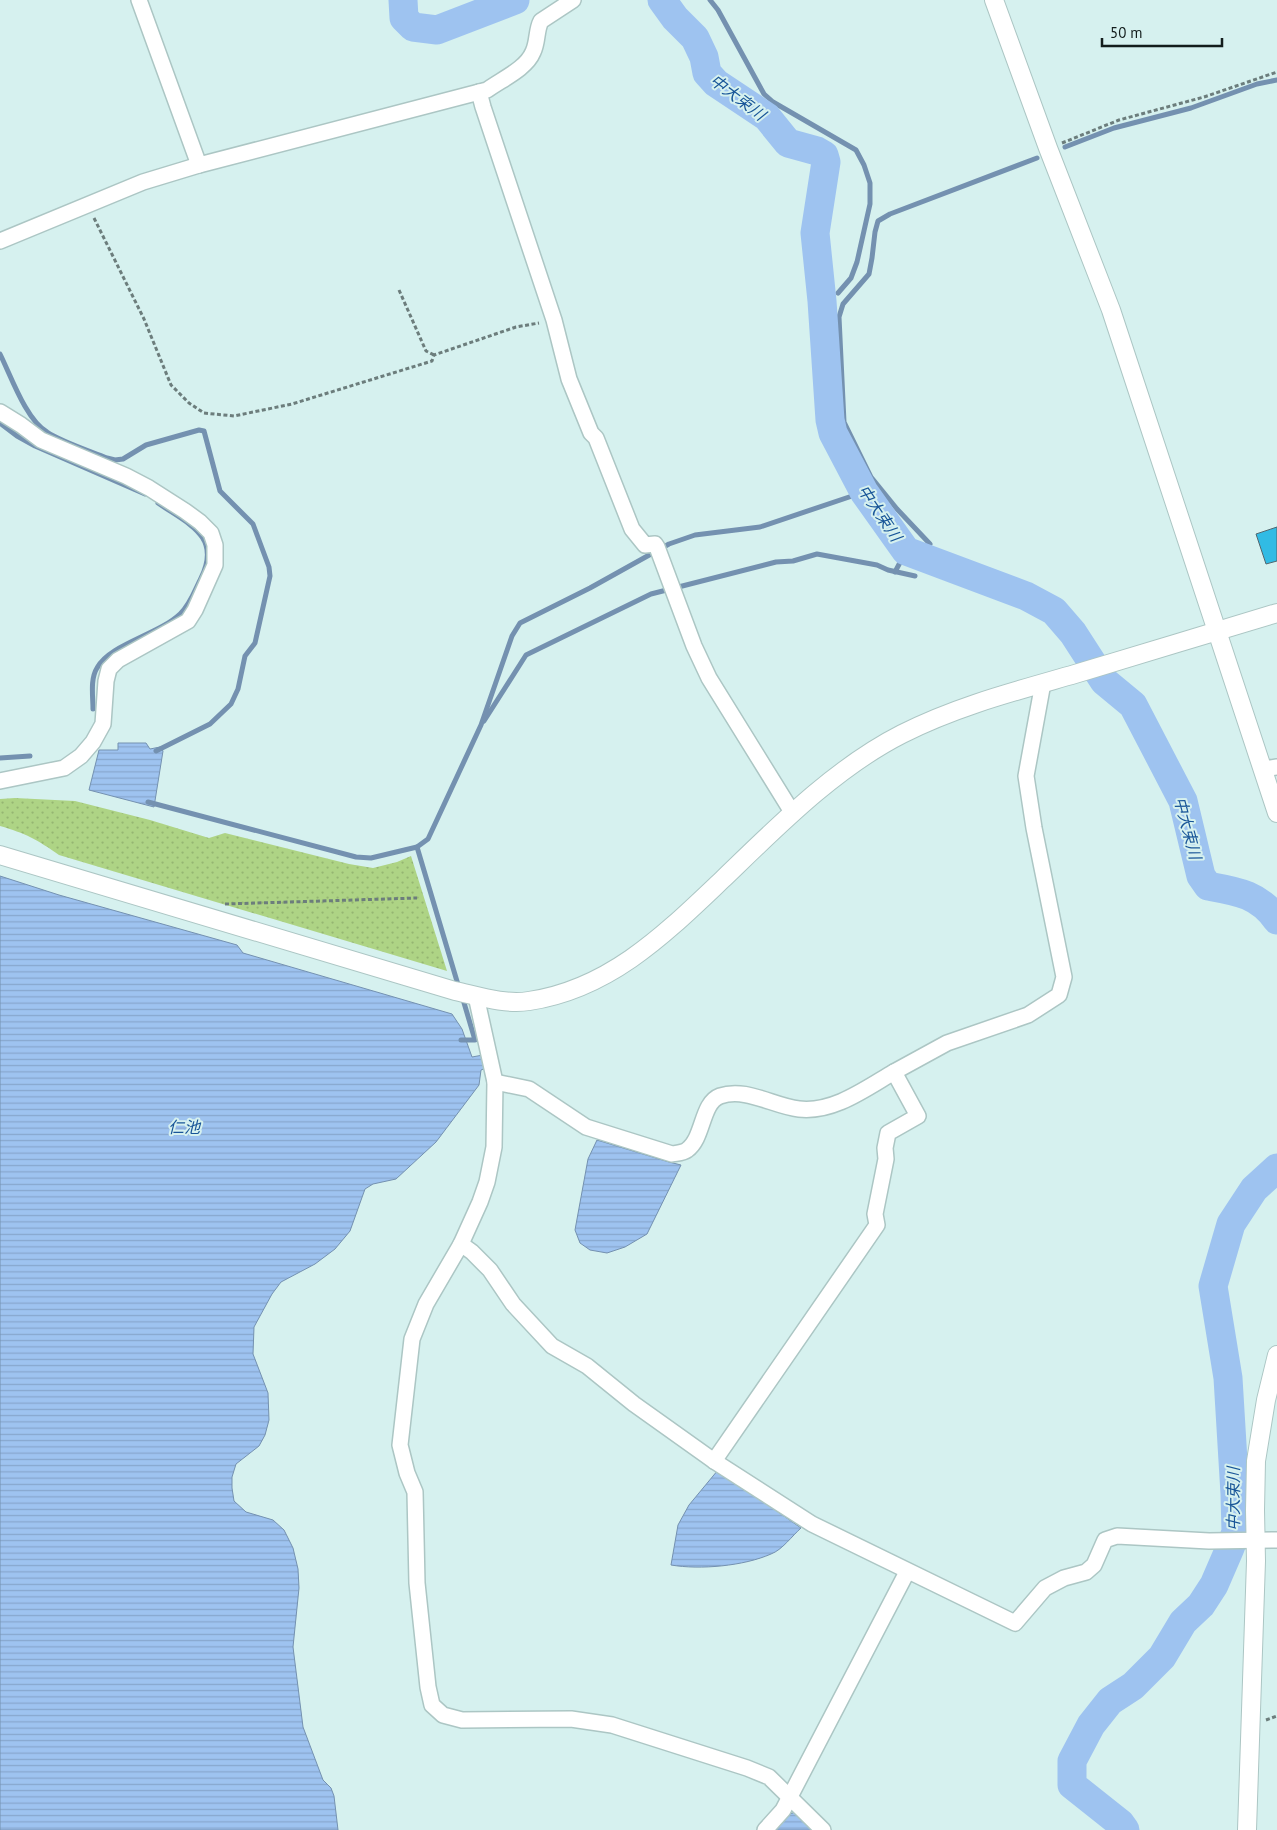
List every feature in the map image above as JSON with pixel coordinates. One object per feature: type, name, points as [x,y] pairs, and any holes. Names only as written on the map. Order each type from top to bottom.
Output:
[{"type":"street","points":[[139,0],[199,165]]},
{"type":"street","points":[[0,241],[143,182],[199,165],[487,90],[524,64],[534,50],[541,20],[573,0]]},
{"type":"street","points":[[994,0],[1048,148],[1111,310],[1217,631],[1270,768],[1277,813]]},
{"type":"street","points":[[479,92],[482,107],[554,320],[570,379],[591,434],[596,438],[632,529],[645,545],[655,544],[694,646],[709,678],[792,812]]},
{"type":"street","points":[[0,412],[21,424],[40,440],[126,476],[185,511],[211,533],[216,555],[215,565],[188,622],[118,660],[109,669],[106,681],[103,724],[93,742],[81,756],[64,768],[0,781]]},
{"type":"street","points":[[0,855],[466,993],[508,1001],[527,1002],[556,995],[592,981],[629,961],[664,934],[792,812],[850,766],[901,734],[950,712],[1277,613]]},
{"type":"street","points":[[495,1082],[530,1089],[586,1127],[672,1154],[686,1151],[696,1141],[706,1110],[717,1097],[731,1092],[799,1109],[823,1108],[852,1097],[947,1044],[1028,1015],[1059,995],[1064,977],[1034,828],[1026,776],[1043,683]]},
{"type":"street","points":[[466,993],[495,1082],[494,1147],[487,1182],[480,1202],[461,1244],[426,1304],[412,1339],[400,1445],[407,1473],[415,1492],[417,1583],[428,1687],[432,1704],[442,1714],[462,1720],[571,1718],[612,1725],[769,1777],[823,1830]]},
{"type":"street","points":[[714,1461],[877,1225],[874,1214],[886,1160],[885,1148],[888,1133],[918,1116],[894,1072]]},
{"type":"street","points":[[461,1244],[490,1270],[513,1304],[552,1346],[587,1366],[634,1404],[714,1461],[812,1524],[1015,1624],[1045,1588],[1064,1578],[1086,1572],[1094,1565],[1105,1540],[1117,1536],[1241,1541],[1277,1540]]},
{"type":"street","points":[[1247,1830],[1256,1571],[1241,1541],[1266,1400],[1277,1355]]},
{"type":"street","points":[[765,1830],[783,1810],[907,1572]]},
{"type":"path","points":[[1048,148],[1119,120],[1204,97],[1277,72]]},
{"type":"path","points":[[88,204],[144,319],[171,385],[189,403],[204,413],[234,416],[292,404],[432,361],[434,355]]},
{"type":"path","points":[[399,290],[426,351],[434,355],[516,327],[554,320]]},
{"type":"path","points":[[224,904],[417,898]]},
{"type":"green space","points":[[0,799],[75,801],[150,820],[209,838],[225,833],[349,864],[373,868],[397,862],[411,856],[447,971],[59,855],[17,831],[0,826]]},
{"type":"water","points":[[118,743],[146,743],[150,749],[160,747],[163,751],[154,807],[89,790],[99,750],[118,750]]},
{"type":"water","name":"仁池","points":[[0,876],[59,895],[237,945],[243,953],[452,1014],[462,1029],[472,1057],[483,1055],[486,1068],[481,1070],[479,1085],[436,1142],[396,1179],[373,1184],[365,1189],[350,1231],[335,1249],[315,1264],[281,1282],[272,1294],[254,1327],[253,1354],[268,1393],[269,1420],[265,1435],[259,1446],[236,1464],[232,1477],[234,1501],[246,1512],[273,1520],[284,1530],[293,1548],[298,1569],[299,1588],[293,1647],[303,1727],[323,1780],[331,1788],[334,1796],[338,1830],[0,1830]]},
{"type":"water","points":[[597,1140],[681,1165],[647,1234],[625,1247],[607,1253],[590,1250],[580,1243],[575,1230],[588,1159]]},
{"type":"water","points":[[718,1470],[801,1528],[779,1549],[760,1558],[722,1566],[695,1567],[671,1565],[678,1525],[689,1505]]},
{"type":"water","points":[[795,1812],[812,1830],[775,1830],[788,1815]]},
{"type":"building","points":[[1277,527],[1277,561],[1266,564],[1256,534]]},
{"type":"waterway","name":"中大束川","points":[[403,0],[404,18],[413,27],[437,30],[515,0]]},
{"type":"waterway","name":"中大束川","points":[[662,0],[675,18],[695,38],[704,57],[707,73],[716,83],[767,117],[788,143],[817,151],[824,155],[826,162],[815,233],[822,301],[830,420],[833,433],[864,492],[906,551],[1026,596],[1054,611],[1073,633],[1104,681],[1133,705],[1183,801],[1201,876],[1208,886],[1237,892],[1255,899],[1263,904],[1277,920]]},
{"type":"waterway","points":[[710,0],[718,10],[764,94],[773,102],[856,150],[864,165],[870,183],[870,204],[857,262],[851,278],[838,293]]},
{"type":"waterway","points":[[1065,147],[1114,128],[1191,108],[1257,84],[1277,80]]},
{"type":"waterway","points":[[930,544],[897,509],[871,477],[844,422],[839,317],[843,304],[869,274],[878,221],[890,214],[1037,158]]},
{"type":"waterway","points":[[0,354],[26,408],[39,426],[60,439],[107,458],[123,459],[146,445],[199,430],[204,431],[220,491],[253,524],[269,567],[270,576],[255,643],[245,656],[238,689],[231,704],[210,724],[156,751]]},
{"type":"waterway","points":[[0,423],[17,436],[35,446],[145,494]]},
{"type":"waterway","points":[[459,988],[417,847],[428,839],[481,725],[512,636],[520,623],[590,588],[669,544],[695,535],[760,527],[864,492]]},
{"type":"waterway","points":[[93,709],[93,677],[103,660],[112,652],[160,628],[180,614],[192,597],[206,564],[207,552],[205,541],[199,533],[158,503]]},
{"type":"waterway","points":[[895,572],[906,551]]},
{"type":"waterway","points":[[484,721],[526,655],[651,594],[776,562],[793,561],[817,554],[877,565],[888,570],[915,576]]},
{"type":"waterway","points":[[0,758],[30,756]]},
{"type":"waterway","points":[[148,802],[356,857],[371,858],[417,847]]},
{"type":"waterway","points":[[461,1040],[475,1040],[462,996]]},
{"type":"waterway","name":"中大束川","points":[[1125,1830],[1120,1823],[1072,1785],[1072,1761],[1091,1725],[1110,1701],[1133,1686],[1162,1657],[1183,1622],[1201,1605],[1214,1585],[1236,1532],[1228,1378],[1213,1286],[1231,1224],[1254,1189],[1277,1168]]}]
